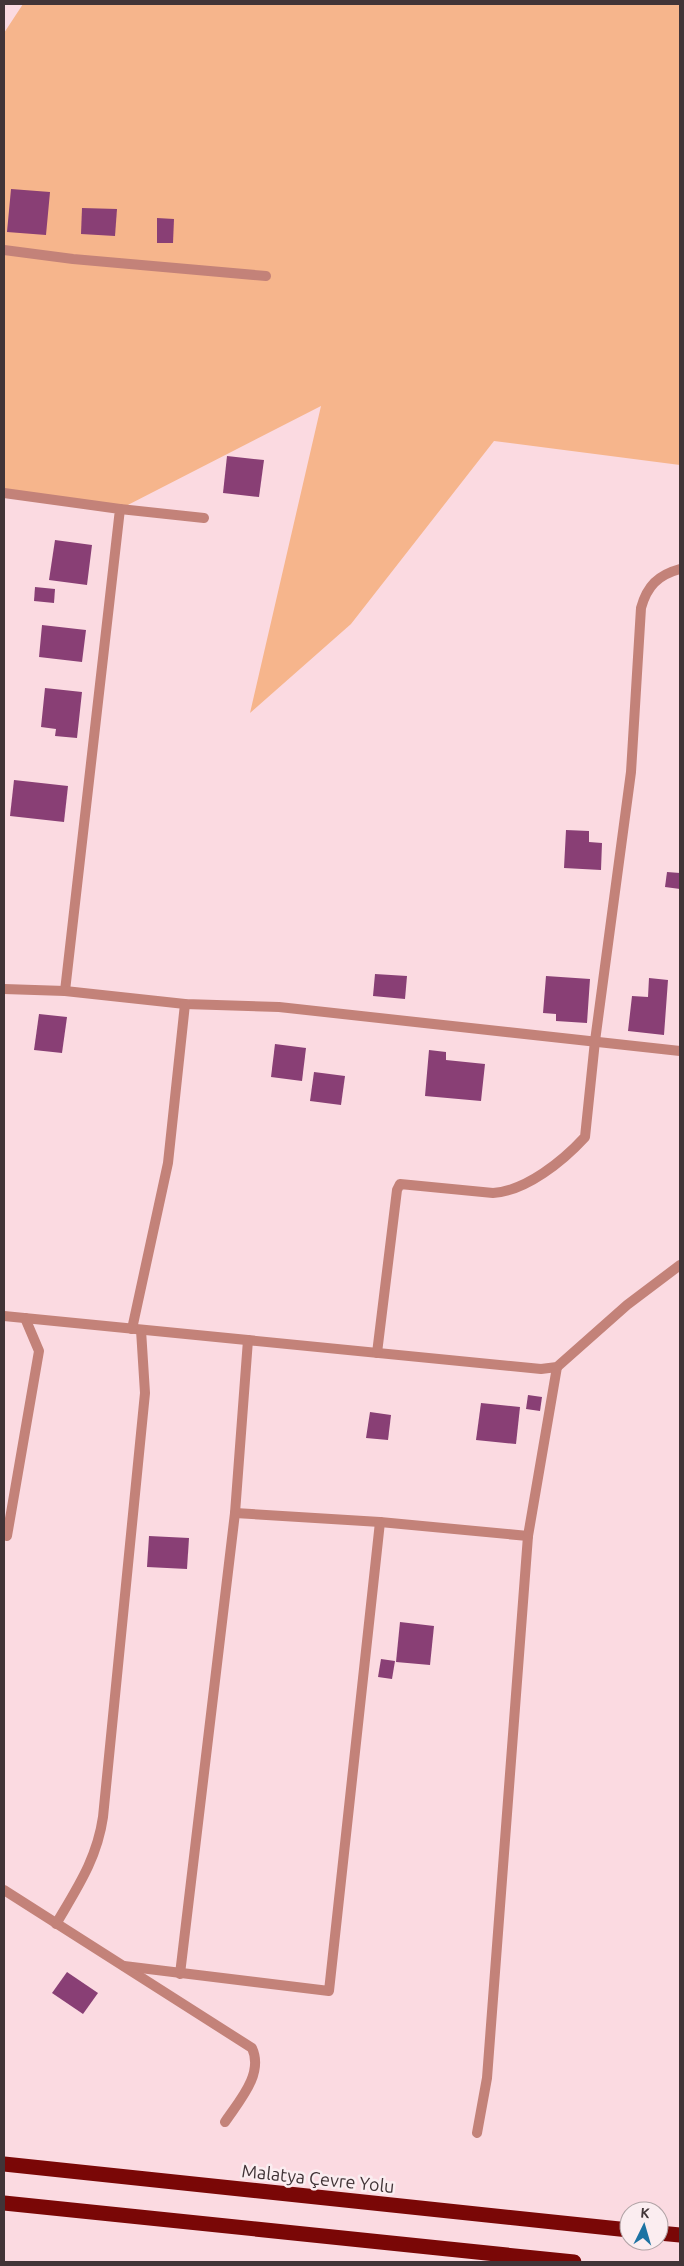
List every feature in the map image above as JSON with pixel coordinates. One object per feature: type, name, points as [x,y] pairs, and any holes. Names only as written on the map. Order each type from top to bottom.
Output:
[{"type":"highway","name":"Malatya Çevre Yolu","points":[[4,2164],[619,2229]]},
{"type":"highway","points":[[4,2204],[574,2262]]},
{"type":"street","points":[[4,250],[73,259],[266,276]]},
{"type":"street","points":[[7,495],[204,518]]},
{"type":"street","points":[[65,991],[120,509]]},
{"type":"street","points":[[377,1353],[397,1190],[400,1184],[493,1193],[508,1192],[526,1184],[585,1137],[595,1041],[630,772],[641,608],[645,593],[654,580],[680,569]]},
{"type":"street","points":[[4,989],[65,991],[185,1004],[279,1007],[680,1051]]},
{"type":"street","points":[[56,1924],[93,1860],[100,1838],[103,1817],[145,1394],[136,1330],[168,1163],[185,1004]]},
{"type":"street","points":[[4,1316],[541,1369],[557,1367],[627,1305],[680,1265]]},
{"type":"street","points":[[7,1536],[39,1351],[24,1318]]},
{"type":"street","points":[[180,1974],[235,1513],[248,1340]]},
{"type":"street","points":[[477,2133],[487,2078],[528,1536],[557,1367]]},
{"type":"street","points":[[235,1513],[380,1522],[528,1536]]},
{"type":"street","points":[[124,1966],[329,1991],[380,1522]]},
{"type":"street","points":[[4,1890],[252,2048],[256,2057],[255,2071],[249,2085],[225,2122]]},
{"type":"shaded area","points":[[23,4],[680,4],[680,465],[494,441],[351,624],[250,713],[321,406],[120,509],[4,492],[4,33]]},
{"type":"building","points":[[11,189],[50,192],[46,235],[7,232]]},
{"type":"building","points":[[82,208],[117,209],[115,236],[81,234]]},
{"type":"building","points":[[157,218],[174,219],[173,243],[157,243]]},
{"type":"building","points":[[227,456],[264,460],[259,497],[223,493]]},
{"type":"building","points":[[55,540],[92,545],[87,585],[49,580]]},
{"type":"building","points":[[35,587],[55,589],[54,603],[34,601]]},
{"type":"building","points":[[42,625],[86,630],[82,662],[39,657]]},
{"type":"building","points":[[45,688],[82,692],[77,738],[55,736],[56,729],[41,727]]},
{"type":"building","points":[[14,780],[68,786],[64,822],[10,816]]},
{"type":"building","points":[[566,830],[589,831],[589,842],[602,843],[601,870],[564,868]]},
{"type":"building","points":[[667,872],[680,873],[680,889],[665,887]]},
{"type":"building","points":[[375,974],[407,976],[405,999],[373,996]]},
{"type":"building","points":[[546,976],[590,979],[587,1023],[556,1021],[556,1014],[543,1013]]},
{"type":"building","points":[[649,978],[668,980],[664,1035],[628,1031],[632,996],[648,997]]},
{"type":"building","points":[[39,1014],[67,1017],[62,1053],[34,1050]]},
{"type":"building","points":[[275,1044],[306,1048],[302,1081],[271,1077]]},
{"type":"building","points":[[429,1050],[446,1052],[446,1060],[485,1064],[481,1101],[425,1096]]},
{"type":"building","points":[[314,1072],[345,1076],[341,1105],[310,1101]]},
{"type":"building","points":[[528,1395],[542,1397],[540,1411],[526,1409]]},
{"type":"building","points":[[481,1403],[520,1407],[516,1444],[476,1440]]},
{"type":"building","points":[[370,1412],[391,1415],[388,1440],[366,1438]]},
{"type":"building","points":[[149,1536],[189,1538],[187,1569],[147,1567]]},
{"type":"building","points":[[400,1622],[434,1626],[430,1665],[396,1662]]},
{"type":"building","points":[[381,1659],[395,1661],[392,1679],[378,1677]]},
{"type":"building","points":[[67,1972],[98,1993],[83,2014],[52,1993]]}]
